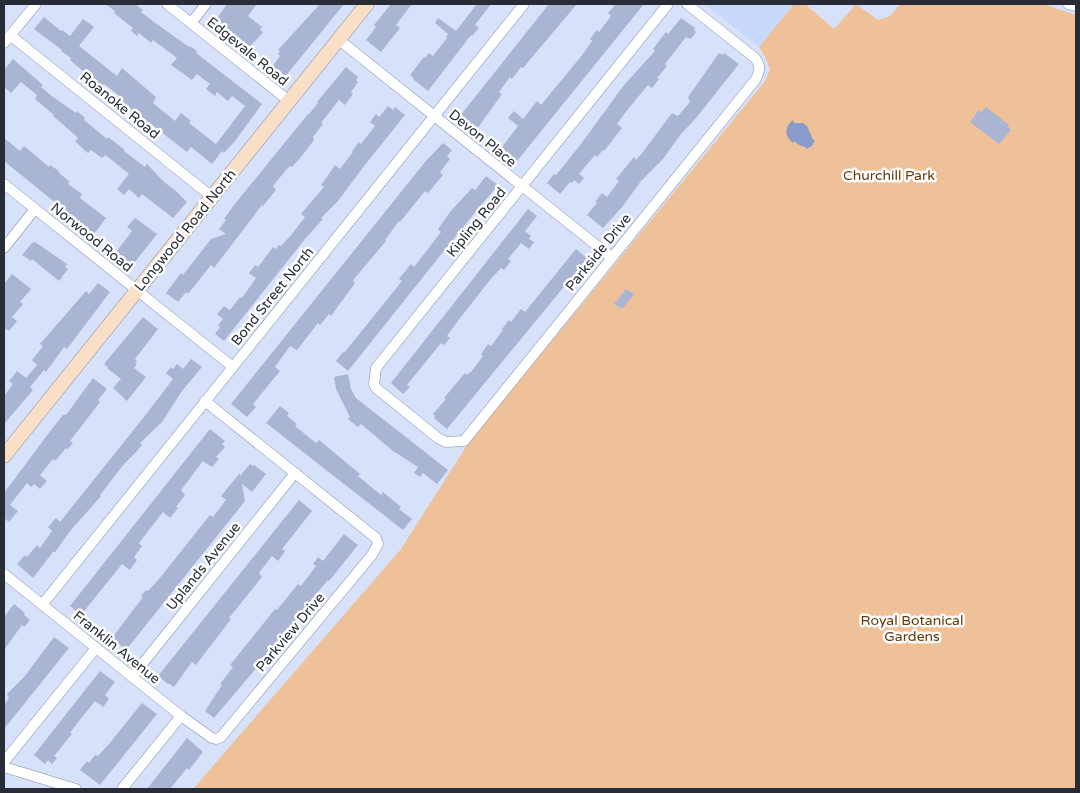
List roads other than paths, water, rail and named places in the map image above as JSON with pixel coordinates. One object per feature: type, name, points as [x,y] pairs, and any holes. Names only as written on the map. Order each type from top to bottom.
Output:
[{"type":"street","points":[[7,40],[36,4]]},
{"type":"street","name":"Edgevale Road","points":[[167,4],[289,101]]},
{"type":"street","points":[[191,23],[206,4]]},
{"type":"street","name":"Longwood Road North","points":[[4,456],[367,4]]},
{"type":"street","name":"Bond Street North","points":[[42,605],[524,4]]},
{"type":"street","name":"Kipling Road","points":[[450,442],[438,438],[376,388],[374,384],[376,368],[668,4]]},
{"type":"street","name":"Parkside Drive","points":[[450,442],[464,441],[756,79],[760,69],[759,63],[755,58],[687,4]]},
{"type":"street","points":[[1068,4],[1076,6]]},
{"type":"street","name":"Devon Place","points":[[338,39],[611,258]]},
{"type":"street","name":"Roanoke Road","points":[[7,40],[212,197]]},
{"type":"street","name":"Norwood Road","points":[[4,184],[233,367]]},
{"type":"street","points":[[4,248],[35,209]]},
{"type":"street","points":[[205,401],[295,473]]},
{"type":"street","name":"Parkview Drive","points":[[216,739],[221,737],[372,555],[378,544],[376,538],[295,473]]},
{"type":"street","name":"Uplands Avenue","points":[[132,677],[295,473]]},
{"type":"street","name":"Franklin Avenue","points":[[6,580],[42,605],[181,716],[216,739]]},
{"type":"street","points":[[4,762],[96,648]]},
{"type":"street","points":[[122,789],[181,716]]},
{"type":"street","points":[[4,767],[76,789]]},
{"type":"park label","name":"Churchill Park","points":[[889,175]]},
{"type":"park label","name":"Royal Botanical Gardens","points":[[912,628]]}]
